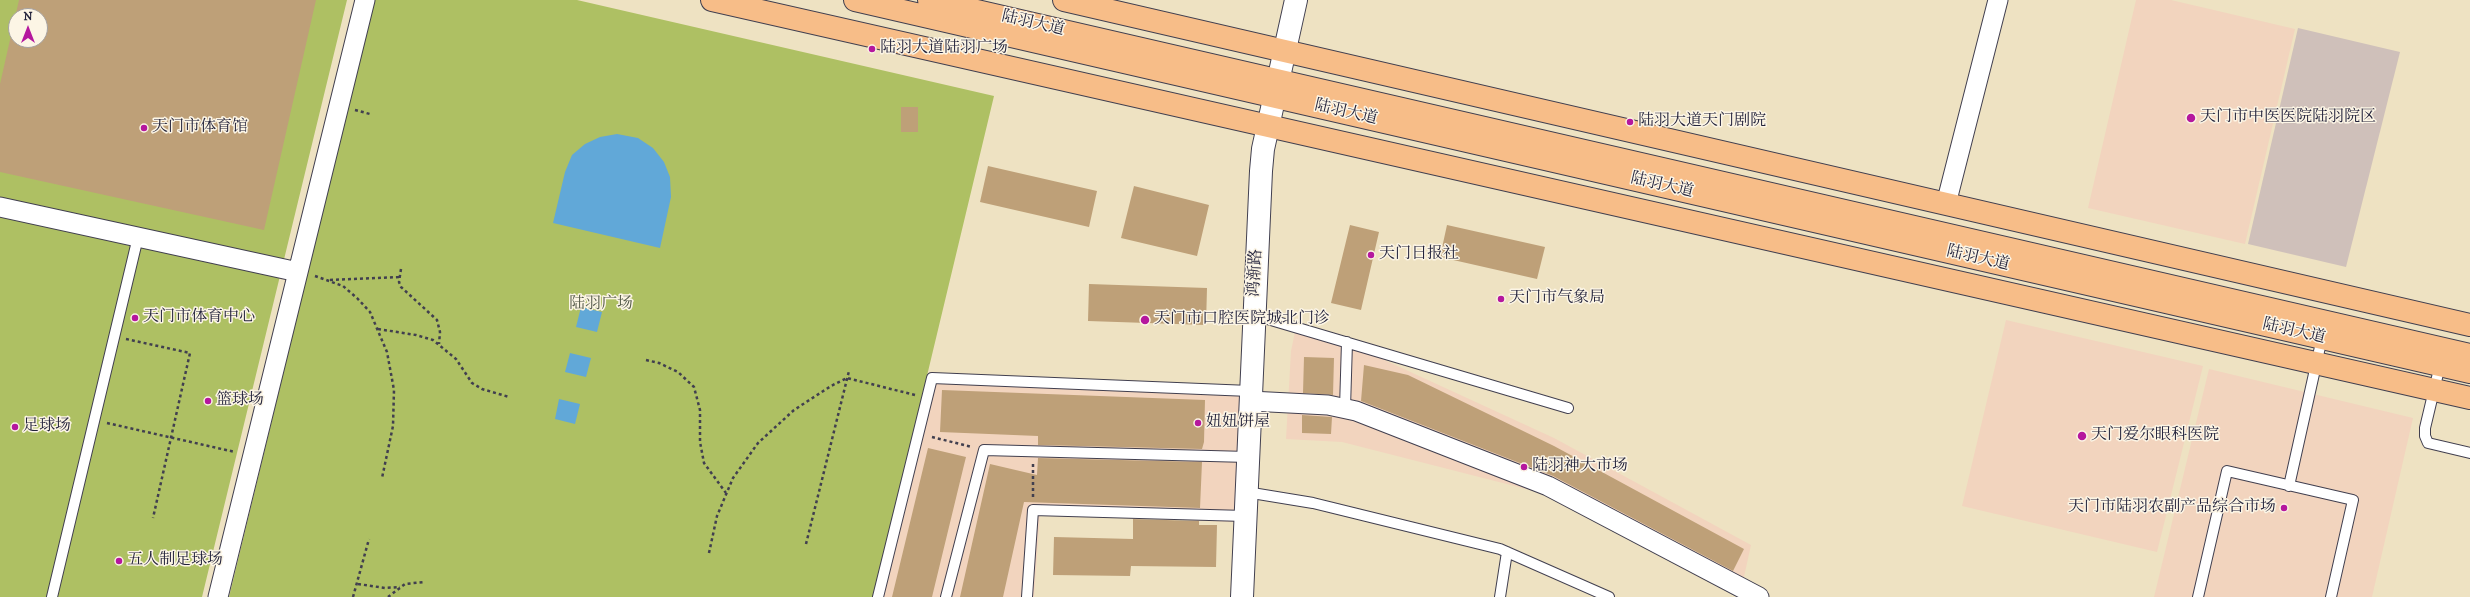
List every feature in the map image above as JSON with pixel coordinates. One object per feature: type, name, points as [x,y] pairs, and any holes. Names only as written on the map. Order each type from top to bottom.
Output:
[{"type":"main road","points":[[712,0],[2470,398]]},
{"type":"main road","name":"陆羽大道","points":[[854,0],[1276,89],[2470,355]]},
{"type":"main road","name":"陆羽大道","points":[[929,0],[1276,89],[2470,372]]},
{"type":"main road","points":[[1064,0],[1186,30],[2470,325]]},
{"type":"main road","points":[[1186,30],[1276,89]]},
{"type":"main road","points":[[1197,111],[1276,89]]},
{"type":"street","points":[[218,597],[365,0]]},
{"type":"street","name":"鸿渐路","points":[[1242,597],[1261,171],[1268,127],[1296,0]]},
{"type":"street","points":[[1946,204],[1998,0]]},
{"type":"street","points":[[0,207],[298,272]]},
{"type":"street","points":[[1250,396],[1345,408],[1548,486],[1759,597]]},
{"type":"lane","points":[[52,597],[138,237]]},
{"type":"lane","points":[[1254,315],[1568,408]]},
{"type":"lane","points":[[2289,486],[2322,338]]},
{"type":"lane","points":[[1345,408],[1347,342]]},
{"type":"lane","points":[[2440,365],[2425,428],[2428,443],[2470,453]]},
{"type":"lane","points":[[878,597],[932,378],[1250,396]]},
{"type":"lane","points":[[946,597],[984,450],[1248,457]]},
{"type":"lane","points":[[2198,597],[2227,471],[2353,500],[2331,597]]},
{"type":"lane","points":[[1246,492],[1313,503],[1507,552],[1609,597]]},
{"type":"lane","points":[[1027,597],[1033,510],[1245,516]]},
{"type":"lane","points":[[1500,597],[1507,552]]},
{"type":"path","points":[[401,269],[399,277],[401,287],[437,320],[440,332],[439,344]]},
{"type":"path","points":[[298,272],[329,280],[344,286],[370,312],[378,329],[387,352],[394,390],[393,426],[382,478]]},
{"type":"path","points":[[329,280],[399,277]]},
{"type":"path","points":[[378,329],[416,335],[439,344],[456,359],[472,383],[482,389],[509,397]]},
{"type":"path","points":[[114,336],[190,353],[153,518]]},
{"type":"path","points":[[646,360],[659,363],[678,372],[694,387],[700,410],[701,447],[704,463],[726,493]]},
{"type":"path","points":[[806,544],[849,371]]},
{"type":"path","points":[[709,553],[717,516],[726,493],[745,459],[775,426],[814,396],[847,378],[927,398]]},
{"type":"path","points":[[94,420],[253,456]]},
{"type":"path","points":[[918,434],[984,450]]},
{"type":"path","points":[[1033,451],[1033,510]]},
{"type":"path","points":[[353,597],[358,584],[369,539]]},
{"type":"path","points":[[384,597],[389,596],[400,587],[412,582],[424,582]]},
{"type":"path","points":[[358,584],[385,588],[400,587]]},
{"type":"shaded area","name":"天门市中医医院陆羽院区","points":[[2136,0],[2171,0],[2295,29],[2245,244],[2088,208]]},
{"type":"shaded area","points":[[2298,28],[2400,52],[2346,267],[2248,244]]},
{"type":"shaded area","name":"天门爱尔眼科医院","points":[[2006,320],[2203,366],[2157,552],[1962,506]]},
{"type":"shaded area","name":"陆羽神大市场","points":[[1295,332],[1367,352],[1554,438],[1751,545],[1740,595],[1538,492],[1342,442],[1286,439],[1291,351]]},
{"type":"shaded area","name":"天门市陆羽农副产品综合市场","points":[[2209,369],[2413,418],[2372,597],[2154,597]]},
{"type":"shaded area","points":[[933,383],[1242,395],[1237,522],[1040,515],[1034,597],[883,597]]},
{"type":"green space","name":"天门市体育中心","points":[[0,0],[347,0],[202,597],[0,597]]},
{"type":"green space","name":"陆羽广场","points":[[374,0],[577,0],[994,96],[874,597],[229,597]]},
{"type":"water","points":[[617,134],[638,138],[653,148],[664,162],[670,177],[671,197],[660,248],[553,223],[565,172],[572,155],[585,144],[600,137]]},
{"type":"water","points":[[581,307],[602,312],[597,332],[576,327]]},
{"type":"water","points":[[570,353],[591,358],[586,377],[565,372]]},
{"type":"water","points":[[559,399],[580,404],[575,424],[555,419]]},
{"type":"building","name":"天门市体育馆","points":[[19,0],[316,0],[264,230],[0,172],[0,84],[8,48],[48,48],[48,8],[17,8]]},
{"type":"building","points":[[901,107],[918,107],[918,132],[901,132]]},
{"type":"building","points":[[988,166],[1097,191],[1089,227],[980,202]]},
{"type":"building","points":[[1134,186],[1209,205],[1197,256],[1121,238]]},
{"type":"building","points":[[1350,225],[1379,232],[1361,310],[1331,303]]},
{"type":"building","points":[[1447,225],[1545,247],[1537,279],[1440,257]]},
{"type":"building","points":[[1089,284],[1207,288],[1206,325],[1088,321]]},
{"type":"building","points":[[1304,357],[1334,358],[1333,395],[1303,393]]},
{"type":"building","points":[[1364,365],[1408,375],[1554,446],[1744,549],[1733,571],[1553,476],[1361,401]]},
{"type":"building","points":[[942,390],[1205,400],[1204,442],[1202,449],[1038,445],[1038,436],[940,432]]},
{"type":"building","points":[[1302,415],[1332,417],[1331,434],[1302,433]]},
{"type":"building","points":[[928,448],[966,457],[932,597],[892,597]]},
{"type":"building","points":[[1038,458],[1202,462],[1200,508],[1024,502],[1003,597],[960,597],[990,464],[1037,475]]},
{"type":"building","points":[[1133,519],[1199,521],[1199,525],[1217,525],[1216,567],[1131,566],[1130,576],[1053,575],[1054,537],[1133,539]]},
{"type":"place","name":"陆羽大道陆羽广场","points":[[872,49]]},
{"type":"place","name":"天门市中医医院陆羽院区","points":[[2191,118]]},
{"type":"place","name":"陆羽大道天门剧院","points":[[1630,122]]},
{"type":"place","name":"天门市体育馆","points":[[144,128]]},
{"type":"place","name":"天门日报社","points":[[1371,255]]},
{"type":"place","name":"天门市气象局","points":[[1501,299]]},
{"type":"place","name":"天门市体育中心","points":[[135,318]]},
{"type":"place","name":"天门市口腔医院城北门诊","points":[[1145,320]]},
{"type":"place","name":"篮球场","points":[[208,401]]},
{"type":"place","name":"妞妞饼屋","points":[[1198,423]]},
{"type":"place","name":"足球场","points":[[15,427]]},
{"type":"place","name":"天门爱尔眼科医院","points":[[2082,436]]},
{"type":"place","name":"陆羽神大市场","points":[[1524,467]]},
{"type":"place","name":"天门市陆羽农副产品综合市场","points":[[2284,508]]},
{"type":"place","name":"五人制足球场","points":[[119,561]]}]
